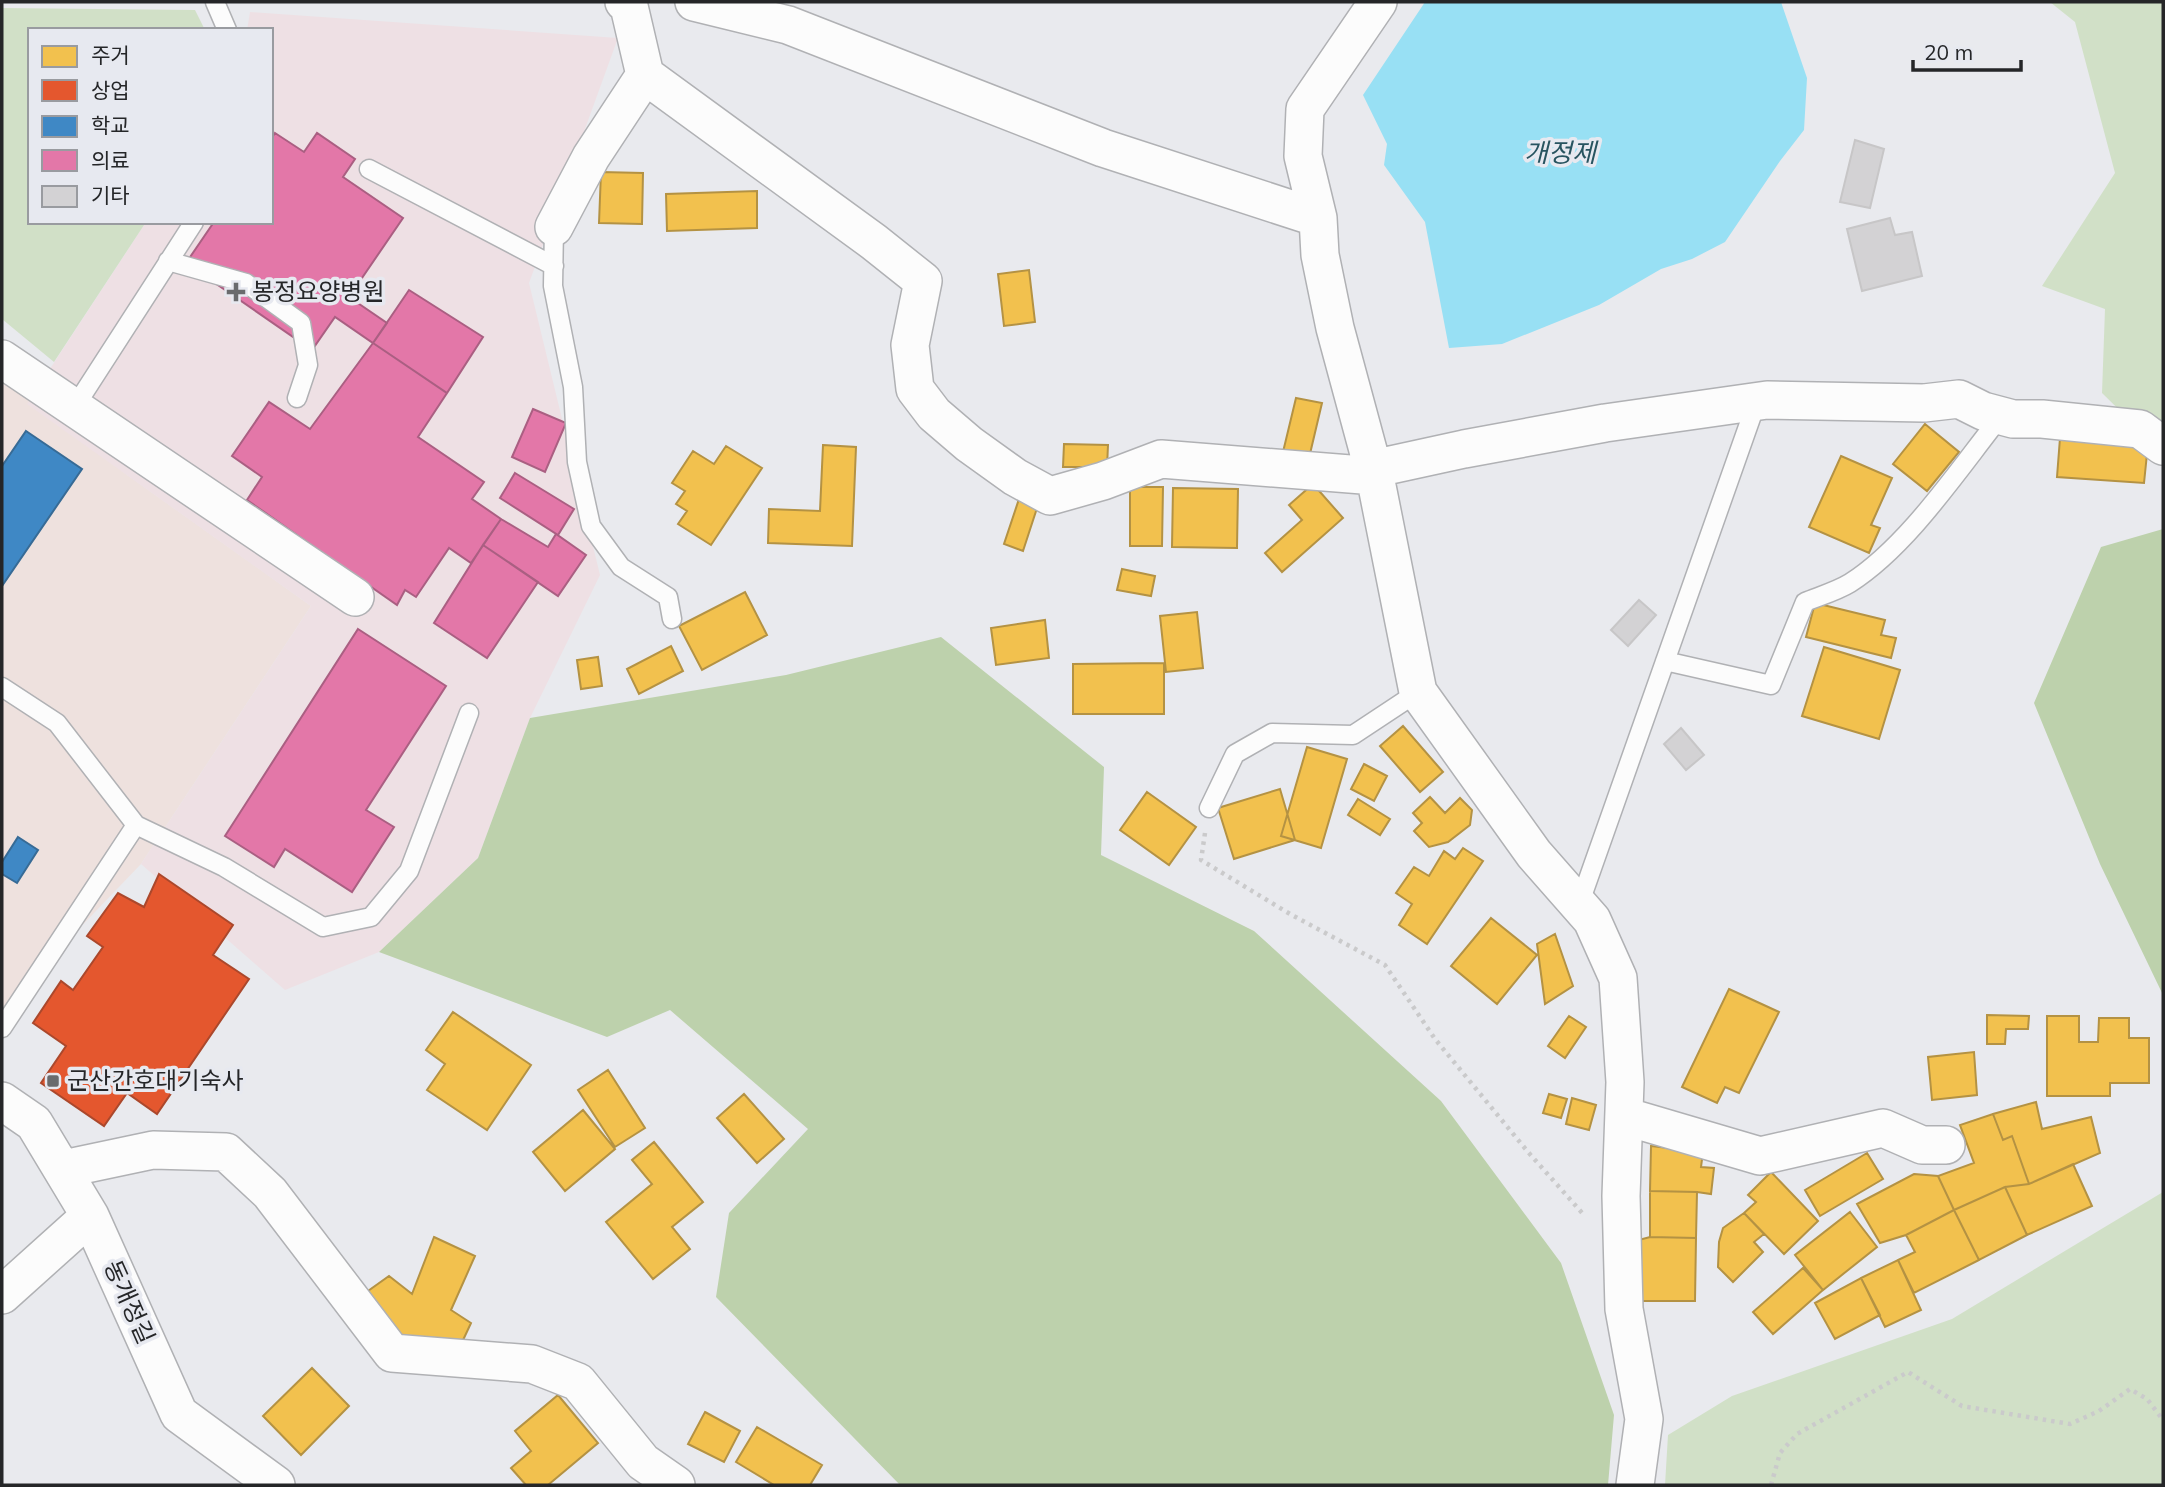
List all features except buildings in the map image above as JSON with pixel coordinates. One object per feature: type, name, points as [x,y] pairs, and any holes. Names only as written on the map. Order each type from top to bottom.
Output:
[{"type":"street","points":[[628,2],[645,75],[874,242],[923,281],[910,345],[915,389],[934,414],[1015,477],[1050,496],[1103,481],[1161,459],[1375,476],[1386,466],[1464,449],[1605,423],[1757,401],[1924,403],[1959,399],[1983,411],[2013,419],[2042,419],[2140,429],[2163,446]]},
{"type":"street","points":[[694,2],[788,25],[1103,148],[1318,218]]},
{"type":"street","points":[[1378,2],[1305,108],[1303,156],[1318,218],[1320,255],[1335,328],[1375,476],[1418,692],[1534,854],[1592,919],[1618,978],[1625,1082],[1621,1196],[1624,1309],[1644,1419],[1635,1485]]},
{"type":"street","points":[[554,227],[591,157],[645,75]]},
{"type":"street","points":[[2,359],[355,597]]},
{"type":"street","name":"동개정길","points":[[2,1101],[34,1123],[90,1216],[179,1414],[276,1485]]},
{"type":"street","points":[[1624,1116],[1760,1156],[1883,1128],[1922,1145],[1946,1145]]},
{"type":"street","points":[[63,1169],[153,1150],[226,1152],[270,1193],[393,1353],[532,1364],[578,1382],[643,1462],[676,1485]]},
{"type":"street","points":[[2,1295],[90,1216]]},
{"type":"lane","points":[[215,2],[226,28]]},
{"type":"lane","points":[[369,169],[554,266]]},
{"type":"lane","points":[[74,408],[193,224]]},
{"type":"lane","points":[[554,227],[553,286],[573,387],[577,461],[591,526],[621,567],[668,597],[672,619]]},
{"type":"lane","points":[[168,261],[246,284],[301,323],[308,365],[297,398]]},
{"type":"lane","points":[[1578,905],[1757,401]]},
{"type":"lane","points":[[1665,661],[1771,685],[1805,602],[1849,583],[1890,551],[1939,495],[2001,416]]},
{"type":"lane","points":[[2,687],[57,723],[136,825],[224,867],[323,927],[371,917],[409,871],[469,713]]},
{"type":"lane","points":[[1209,808],[1235,754],[1272,733],[1353,735],[1418,692]]},
{"type":"lane","points":[[2,1028],[136,825]]},
{"type":"path","points":[[1209,808],[1201,860],[1290,914],[1385,965],[1435,1038],[1582,1214],[1622,1231]]},
{"type":"path","points":[[1771,1485],[1780,1453],[1797,1434],[1908,1372],[1962,1406],[2070,1424],[2099,1411],[2130,1389],[2147,1399],[2163,1420]]},
{"type":"shaded area","points":[[250,12],[618,38],[529,283],[600,575],[530,718],[478,858],[379,952],[285,990],[141,864],[311,606],[27,404],[145,224],[273,224],[273,28],[247,28]]},
{"type":"shaded area","points":[[2,343],[123,472],[311,606],[141,864],[2,1009]]},
{"type":"green space","points":[[2050,2],[2163,2],[2163,453],[2102,393],[2105,309],[2042,286],[2115,173],[2075,22]]},
{"type":"green space","points":[[2,8],[195,10],[204,28],[28,28],[28,224],[145,224],[54,362],[2,319]]},
{"type":"green space","points":[[2163,529],[2163,995],[2100,864],[2034,703],[2101,547]]},
{"type":"green space","points":[[941,637],[1104,767],[1101,855],[1254,931],[1441,1101],[1561,1263],[1614,1415],[1608,1485],[900,1485],[716,1297],[729,1213],[808,1129],[670,1010],[607,1037],[379,952],[478,858],[530,718],[786,675]]},
{"type":"green space","points":[[2163,1192],[2163,1485],[1665,1485],[1668,1435],[1732,1396],[1952,1319]]},
{"type":"water","name":"개정제","points":[[1425,2],[1781,2],[1807,78],[1804,130],[1725,242],[1692,259],[1661,269],[1599,305],[1502,344],[1449,348],[1425,222],[1384,165],[1387,144],[1363,95]]},
{"type":"place","name":"봉정요양병원","points":[[236,292]]},
{"type":"place","name":"군산간호대기숙사","points":[[53,1081]]}]
